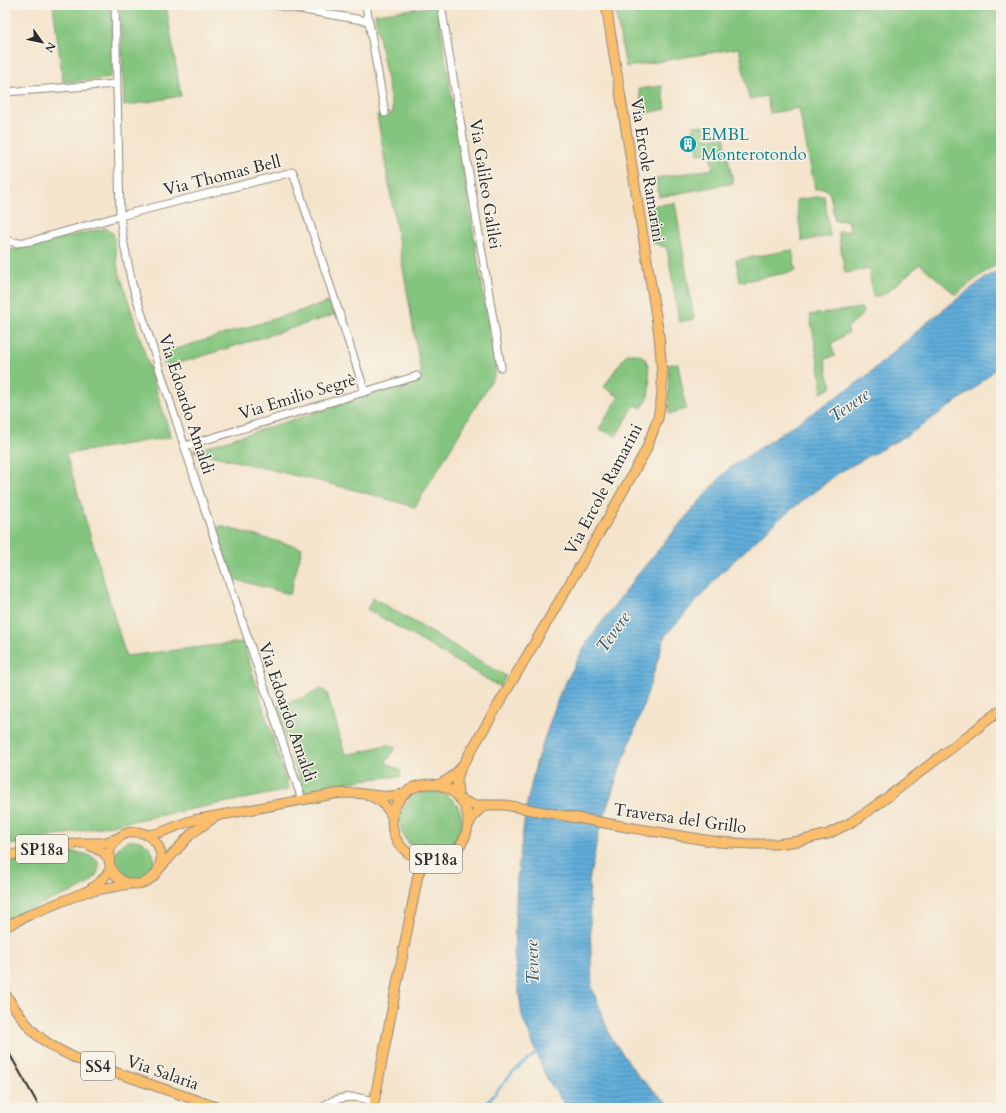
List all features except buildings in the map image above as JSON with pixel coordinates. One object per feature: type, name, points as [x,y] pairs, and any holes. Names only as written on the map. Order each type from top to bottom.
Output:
[{"type":"main road","name":"Via Ercole Ramarini","points":[[438,785],[450,780],[461,768],[603,527],[650,439],[660,408],[662,395],[662,372],[659,335],[606,5]]},
{"type":"main road","name":"Traversa del Grillo","points":[[438,785],[450,789],[459,798],[473,805],[499,804],[513,806],[718,842],[750,844],[790,843],[825,836],[851,823],[1001,710]]},
{"type":"main road","name":"Via Ercole Ramarini","points":[[459,798],[457,781],[461,768]]},
{"type":"main road","points":[[129,884],[116,876],[109,859],[110,851],[114,844],[125,834],[132,832],[155,835],[189,822],[334,794],[347,793],[391,796],[401,795],[413,788],[425,784],[438,785]]},
{"type":"main road","name":"SP18a","points":[[406,793],[396,806],[393,818],[395,835],[400,845],[408,852],[417,857],[428,860],[439,859],[450,854],[459,847],[465,837],[468,826],[468,814],[464,803],[459,798]]},
{"type":"main road","points":[[366,795],[383,803],[393,818]]},
{"type":"main road","points":[[468,826],[479,810],[488,805]]},
{"type":"main road","points":[[5,927],[31,914],[85,892],[146,882],[191,834],[199,827],[217,816]]},
{"type":"main road","points":[[147,835],[158,846],[161,854],[161,862],[158,869]]},
{"type":"main road","name":"SP18a","points":[[5,856],[80,842],[103,843],[119,838]]},
{"type":"main road","name":"SP18a","points":[[80,842],[99,849],[109,859]]},
{"type":"main road","points":[[373,1105],[418,875],[422,866],[428,860]]},
{"type":"main road","points":[[85,892],[102,880],[112,869]]},
{"type":"main road","name":"Via Salaria","points":[[5,994],[33,1031],[52,1046],[64,1053],[77,1059],[216,1107]]},
{"type":"street","name":"Via Edoardo Amaldi","points":[[115,5],[120,216],[132,284],[209,524],[302,800]]},
{"type":"street","points":[[275,5],[368,21]]},
{"type":"street","points":[[366,5],[385,112]]},
{"type":"street","name":"Via Galileo Galilei","points":[[441,5],[501,367]]},
{"type":"street","points":[[5,92],[116,84]]},
{"type":"street","name":"Via Thomas Bell","points":[[5,240],[14,243],[26,242],[120,216],[293,172],[365,392]]},
{"type":"street","name":"Via Emilio Segrè","points":[[185,446],[417,376]]},
{"type":"street","points":[[322,1108],[331,1102],[344,1098],[361,1098],[373,1105]]},
{"type":"green space","points":[[53,5],[111,5],[112,71],[110,77],[105,79],[63,82]]},
{"type":"green space","points":[[120,5],[166,5],[181,96],[124,106]]},
{"type":"green space","points":[[614,5],[1001,5],[1001,260],[956,295],[920,264],[885,294],[873,297],[869,269],[845,273],[838,232],[850,231],[848,220],[835,221],[830,194],[824,188],[815,189],[799,108],[770,113],[767,96],[749,99],[739,48],[626,67]]},
{"type":"green space","points":[[437,6],[496,373],[415,507],[355,490],[193,451],[422,379],[377,115],[393,113],[375,14]]},
{"type":"green space","points":[[662,86],[666,109],[643,114],[639,89]]},
{"type":"green space","points":[[704,125],[707,139],[724,136],[733,183],[659,197],[656,178],[713,169],[710,153],[698,154],[693,126]]},
{"type":"green space","points":[[824,196],[830,236],[802,241],[796,200]]},
{"type":"green space","points":[[675,203],[694,319],[679,322],[667,248],[651,242],[648,206]]},
{"type":"green space","points":[[106,228],[113,233],[118,268],[171,437],[66,454],[126,656],[243,642],[289,790],[5,846],[5,251]]},
{"type":"green space","points":[[792,250],[796,271],[740,282],[736,260]]},
{"type":"green space","points":[[329,302],[334,315],[190,360],[165,366],[163,353]]},
{"type":"green space","points":[[861,308],[864,313],[847,328],[849,332],[831,344],[835,356],[825,359],[832,387],[821,393],[822,384],[810,315]]},
{"type":"green space","points":[[627,354],[640,355],[646,360],[649,369],[649,393],[642,408],[635,405],[616,436],[599,429],[619,397],[604,387]]},
{"type":"green space","points":[[678,363],[686,409],[669,414],[668,365]]},
{"type":"green space","points":[[220,526],[302,548],[290,594],[233,579],[216,529]]},
{"type":"green space","points":[[373,598],[506,676],[500,687],[367,609]]},
{"type":"green space","points":[[322,689],[327,693],[345,754],[361,752],[383,745],[392,745],[396,747],[386,762],[401,771],[400,777],[365,780],[307,792],[303,791],[276,707]]},
{"type":"green space","points":[[425,791],[437,791],[453,800],[460,810],[462,822],[460,834],[453,844],[437,853],[425,853],[414,848],[405,839],[400,828],[400,816],[405,805],[414,796]]},
{"type":"green space","points":[[138,840],[145,843],[151,849],[154,860],[153,868],[145,877],[138,880],[130,880],[123,877],[115,868],[114,856],[117,849],[126,841]]},
{"type":"green space","points":[[63,852],[87,854],[95,859],[99,863],[99,866],[95,878],[75,891],[39,905],[5,922],[5,862]]},
{"type":"water","name":"Tevere","points":[[1001,270],[1001,364],[973,390],[911,433],[840,472],[779,519],[721,573],[665,636],[642,710],[599,831],[589,881],[592,988],[610,1036],[639,1077],[673,1108],[567,1108],[547,1079],[522,1016],[514,953],[517,878],[526,808],[536,763],[560,693],[587,642],[635,578],[727,470],[863,379],[925,324],[986,277]]},
{"type":"waterway","points":[[481,1108],[513,1072],[538,1051]]},
{"type":"railway","points":[[5,1046],[40,1108]]},
{"type":"place","name":"EMBL Monterotondo","points":[[688,144]]}]
